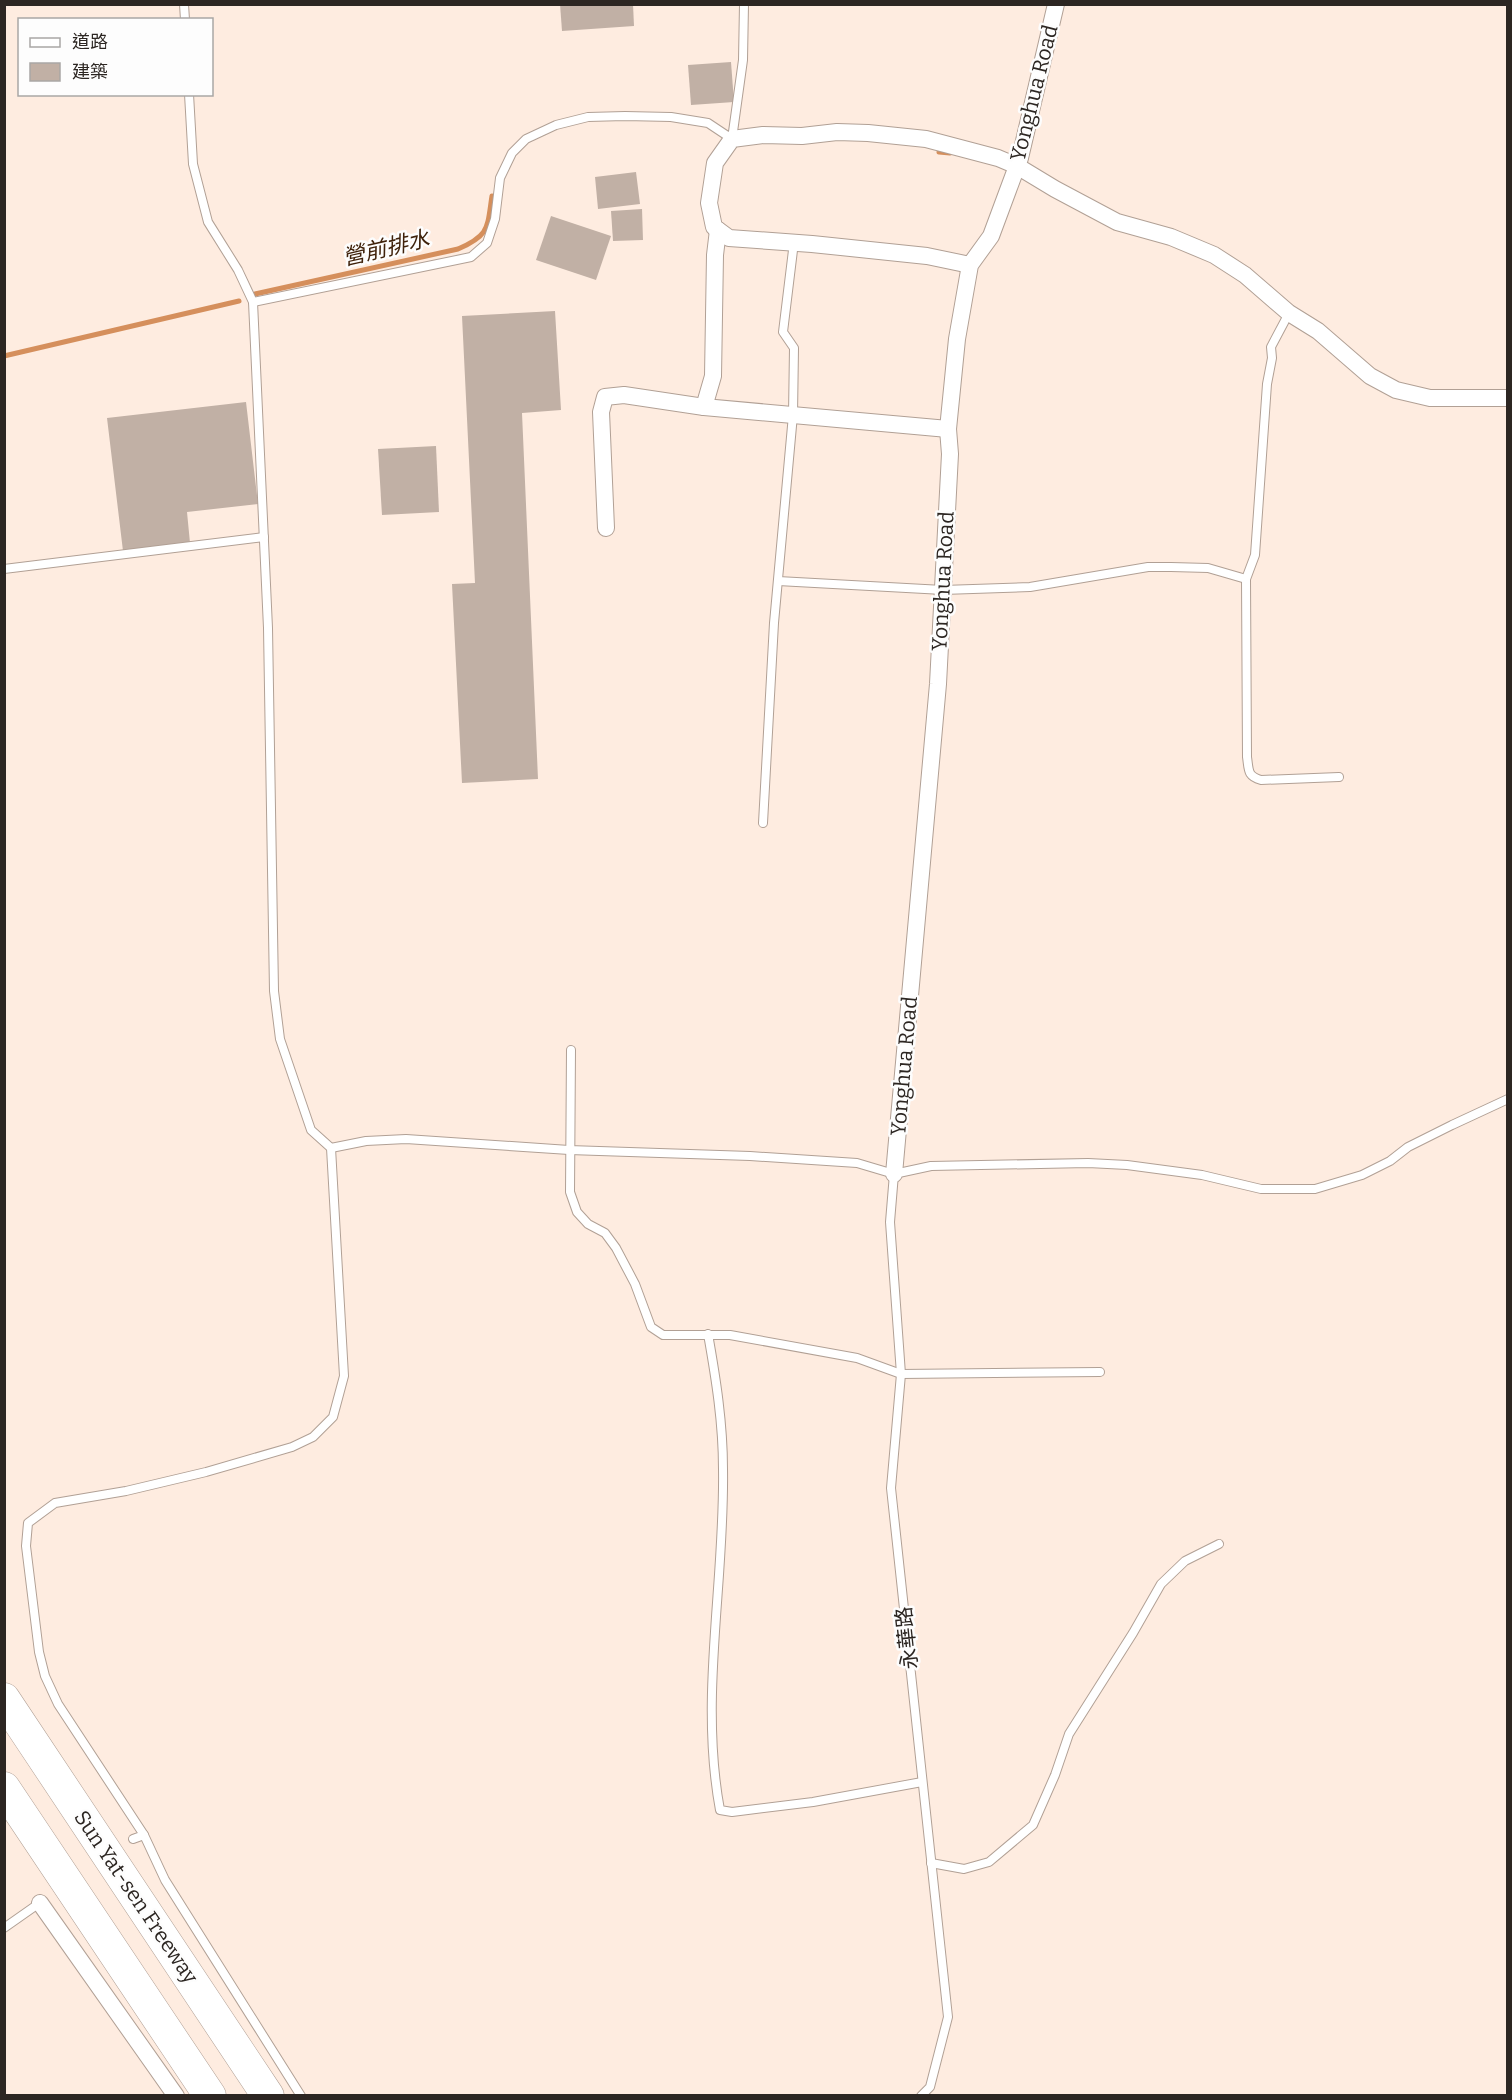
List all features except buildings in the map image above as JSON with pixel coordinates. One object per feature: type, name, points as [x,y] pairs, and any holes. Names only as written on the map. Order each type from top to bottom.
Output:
[{"type":"highway","name":"Sun Yat-sen Freeway","points":[[4,1698],[268,2096]]},
{"type":"highway","points":[[4,1788],[210,2096]]},
{"type":"street","name":"Yonghua Road","points":[[894,1174],[938,684],[950,454],[948,429],[957,339],[970,265],[991,236],[1017,166],[1056,4]]},
{"type":"street","points":[[970,265],[927,256],[729,238],[714,227],[709,203],[715,163],[732,139],[763,135],[868,133],[926,138],[971,149],[1017,166],[1117,222],[1171,237],[1214,255],[1245,275],[1289,313],[1318,331],[1370,376],[1396,390],[1430,398],[1508,398]]},
{"type":"street","points":[[704,407],[712,376],[715,255],[718,230]]},
{"type":"street","points":[[606,528],[601,412],[605,396],[624,395],[704,407],[948,429]]},
{"type":"street","points":[[43,1901],[176,2096]]},
{"type":"lane","points":[[253,302],[471,257],[487,243],[495,219],[500,178],[512,153],[526,139],[556,125],[588,117],[671,117],[708,123],[732,139],[743,60],[744,4]]},
{"type":"lane","points":[[189,96],[194,164],[208,222],[238,270],[253,302],[268,628],[274,991],[280,1040],[310,1130],[331,1148],[344,1376],[333,1418],[313,1437],[292,1447],[206,1472],[126,1491],[55,1503],[28,1523],[26,1546],[39,1652],[45,1676],[58,1704],[144,1835],[165,1880],[301,2096]]},
{"type":"lane","points":[[763,823],[774,623],[793,415],[794,348],[783,332],[794,243]]},
{"type":"lane","points":[[1289,313],[1271,347],[1272,358],[1267,384],[1255,555],[1246,579],[1247,757],[1252,778],[1262,780],[1339,777]]},
{"type":"lane","points":[[4,569],[264,537]]},
{"type":"lane","points":[[778,581],[943,590],[1030,587],[1149,567],[1208,568],[1246,579]]},
{"type":"lane","points":[[571,1050],[570,1192],[577,1212],[588,1224],[605,1233],[616,1248],[635,1284],[651,1327],[663,1335],[730,1335],[857,1358],[902,1374],[1100,1372]]},
{"type":"lane","points":[[331,1148],[366,1140],[406,1140],[569,1150],[857,1162],[894,1174],[931,1166],[1088,1163],[1127,1165],[1202,1175],[1261,1189],[1315,1189],[1362,1175],[1390,1161],[1408,1147],[1508,1099]]},
{"type":"lane","name":"永華路","points":[[894,1174],[890,1222],[902,1374],[891,1488],[948,2017],[930,2087],[921,2096]]},
{"type":"lane","points":[[708,1334],[720,1402],[723,1470],[714,1630],[712,1732],[720,1810],[732,1812],[813,1802],[922,1782]]},
{"type":"lane","points":[[931,1863],[964,1869],[989,1862],[1033,1825],[1056,1775],[1069,1734],[1161,1584],[1185,1561],[1219,1544]]},
{"type":"lane","points":[[133,1839],[144,1835]]},
{"type":"lane","points":[[4,1928],[43,1901]]},
{"type":"waterway","name":"營前排水","points":[[939,152],[950,153]]},
{"type":"waterway","name":"營前排水","points":[[255,294],[458,249],[482,235],[489,216],[492,196]]},
{"type":"waterway","name":"營前排水","points":[[4,356],[239,301]]}]
